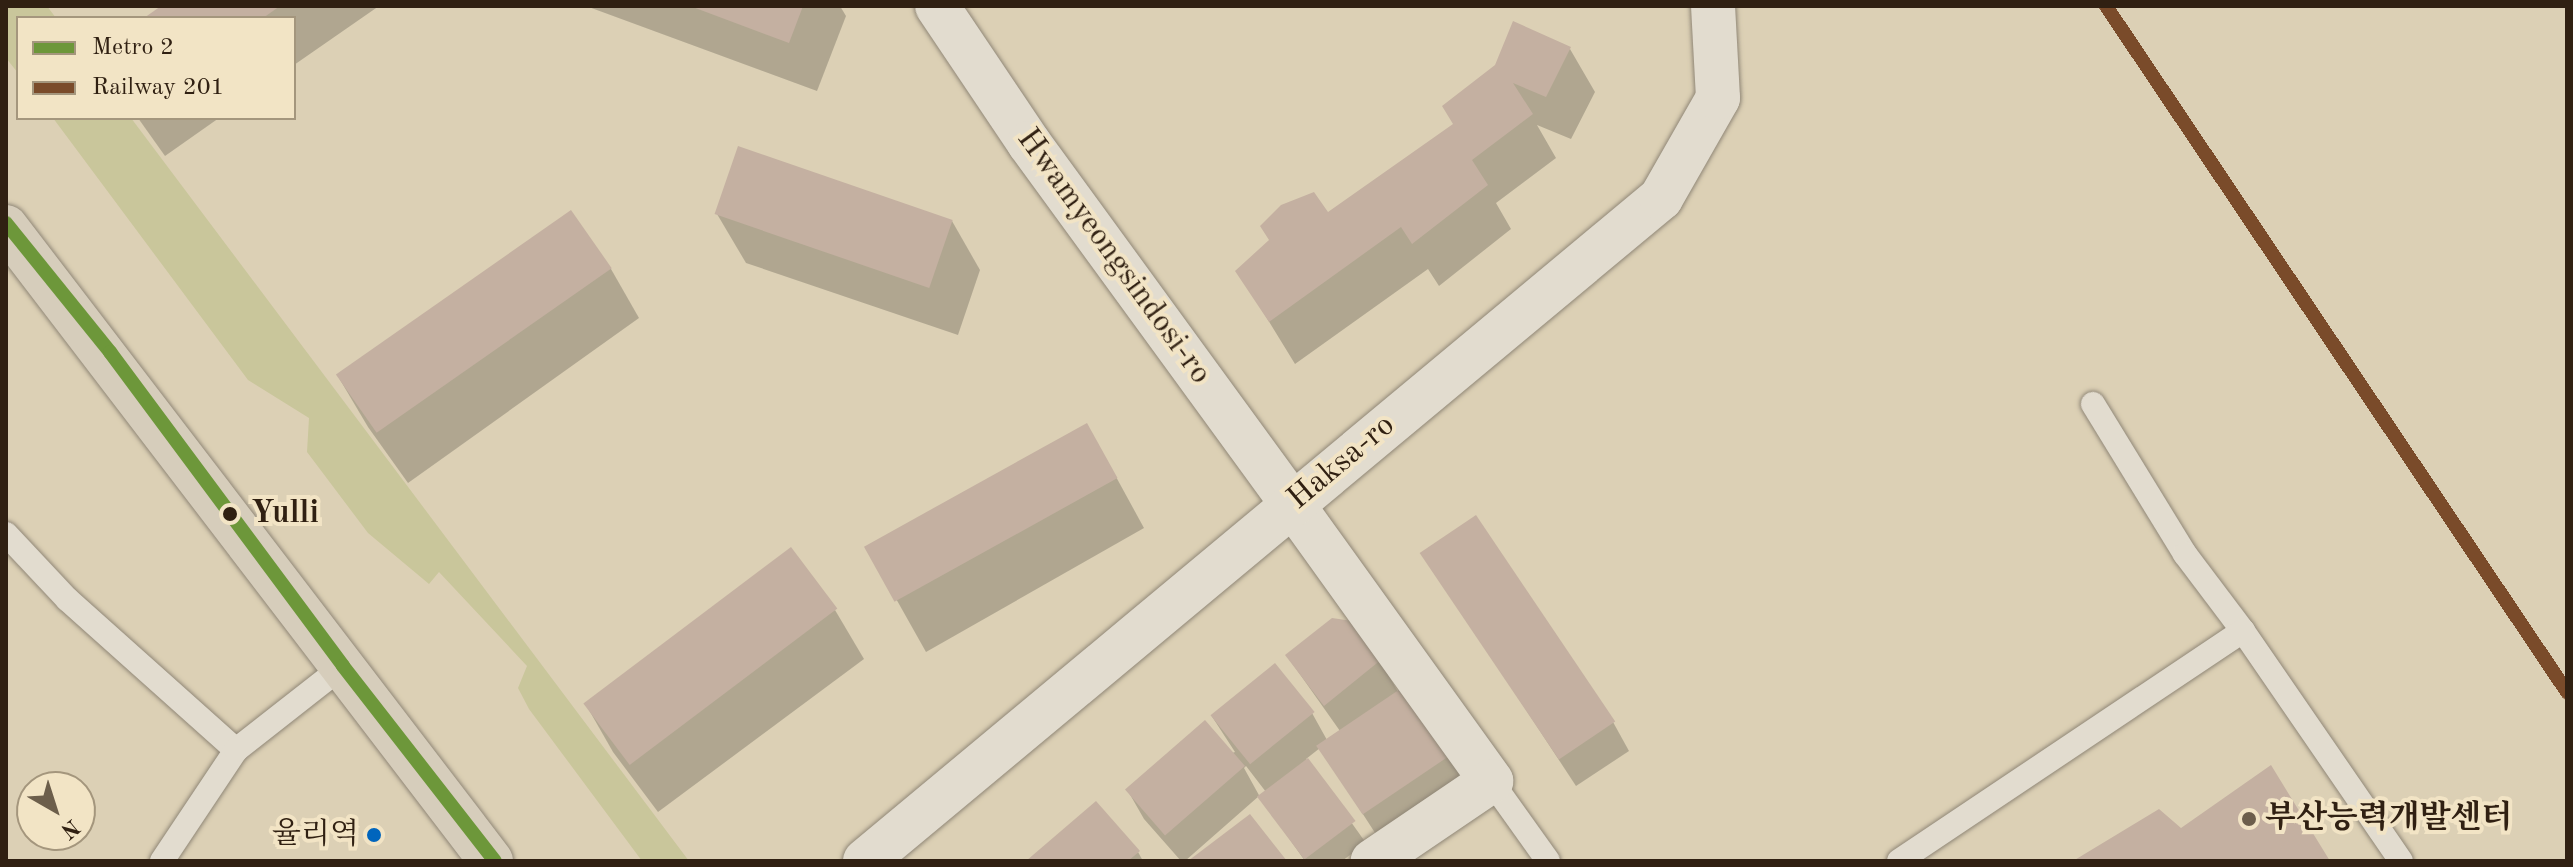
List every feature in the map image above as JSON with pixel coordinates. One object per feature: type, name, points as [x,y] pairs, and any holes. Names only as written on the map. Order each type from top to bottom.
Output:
[{"type":"main road","name":"Hwamyeongsindosi-ro","points":[[937,6],[1029,143],[1491,781]]},
{"type":"main road","name":"Haksa-ro","points":[[865,861],[1661,198],[1718,98],[1713,6]]},
{"type":"main road","points":[[6,227],[343,666],[479,853]]},
{"type":"main road","points":[[1373,861],[1491,781]]},
{"type":"lane","points":[[2093,404],[2185,554],[2243,631],[2401,861]]},
{"type":"lane","points":[[6,534],[67,599],[236,750]]},
{"type":"lane","points":[[1899,861],[2243,631]]},
{"type":"lane","points":[[162,861],[236,750],[343,666]]},
{"type":"lane","points":[[1491,781],[1548,861]]},
{"type":"shaded area","points":[[6,6],[47,6],[54,16],[16,16],[16,70],[6,58]]},
{"type":"shaded area","points":[[54,120],[133,120],[689,861],[642,861],[529,709],[518,688],[527,666],[439,572],[429,584],[368,533],[307,452],[309,418],[248,380]]},
{"type":"building","points":[[161,6],[280,6],[266,16],[147,16]]},
{"type":"building","points":[[690,6],[803,6],[789,43]]},
{"type":"building","points":[[1513,21],[1571,47],[1546,97],[1513,83],[1533,114],[1472,160],[1488,185],[1412,244],[1401,227],[1269,322],[1235,271],[1269,240],[1260,226],[1281,205],[1314,192],[1328,212],[1453,124],[1442,106],[1495,65]]},
{"type":"building","points":[[738,146],[953,220],[929,288],[715,214]]},
{"type":"building","points":[[571,210],[612,268],[377,433],[336,375]]},
{"type":"building","points":[[1087,423],[1118,478],[895,602],[864,547]]},
{"type":"building","points":[[1476,515],[1615,721],[1559,759],[1420,553]]},
{"type":"building","points":[[791,547],[837,608],[630,765],[583,703]]},
{"type":"building","points":[[1332,618],[1359,622],[1382,659],[1324,706],[1285,655]]},
{"type":"building","points":[[1275,663],[1315,712],[1250,764],[1210,715]]},
{"type":"building","points":[[1409,683],[1455,752],[1363,814],[1316,746]]},
{"type":"building","points":[[1205,720],[1245,766],[1165,836],[1125,790]]},
{"type":"building","points":[[1308,758],[1356,821],[1304,860],[1257,797]]},
{"type":"building","name":"부산능력개발센터","points":[[2271,765],[2330,861],[2073,861],[2159,809],[2181,828]]},
{"type":"building","points":[[1096,801],[1140,851],[1128,861],[1026,861]]},
{"type":"building","points":[[1250,814],[1287,861],[1188,861]]},
{"type":"metro line","name":"2","points":[[6,223],[110,352],[343,666],[495,861]]},
{"type":"rail line","name":"201","points":[[2106,6],[2567,692]]},
{"type":"place","name":"Yulli","points":[[230,514]]},
{"type":"place","name":"부산능력개발센터","points":[[2249,819]]},
{"type":"place","name":"율리역","points":[[374,835]]}]
